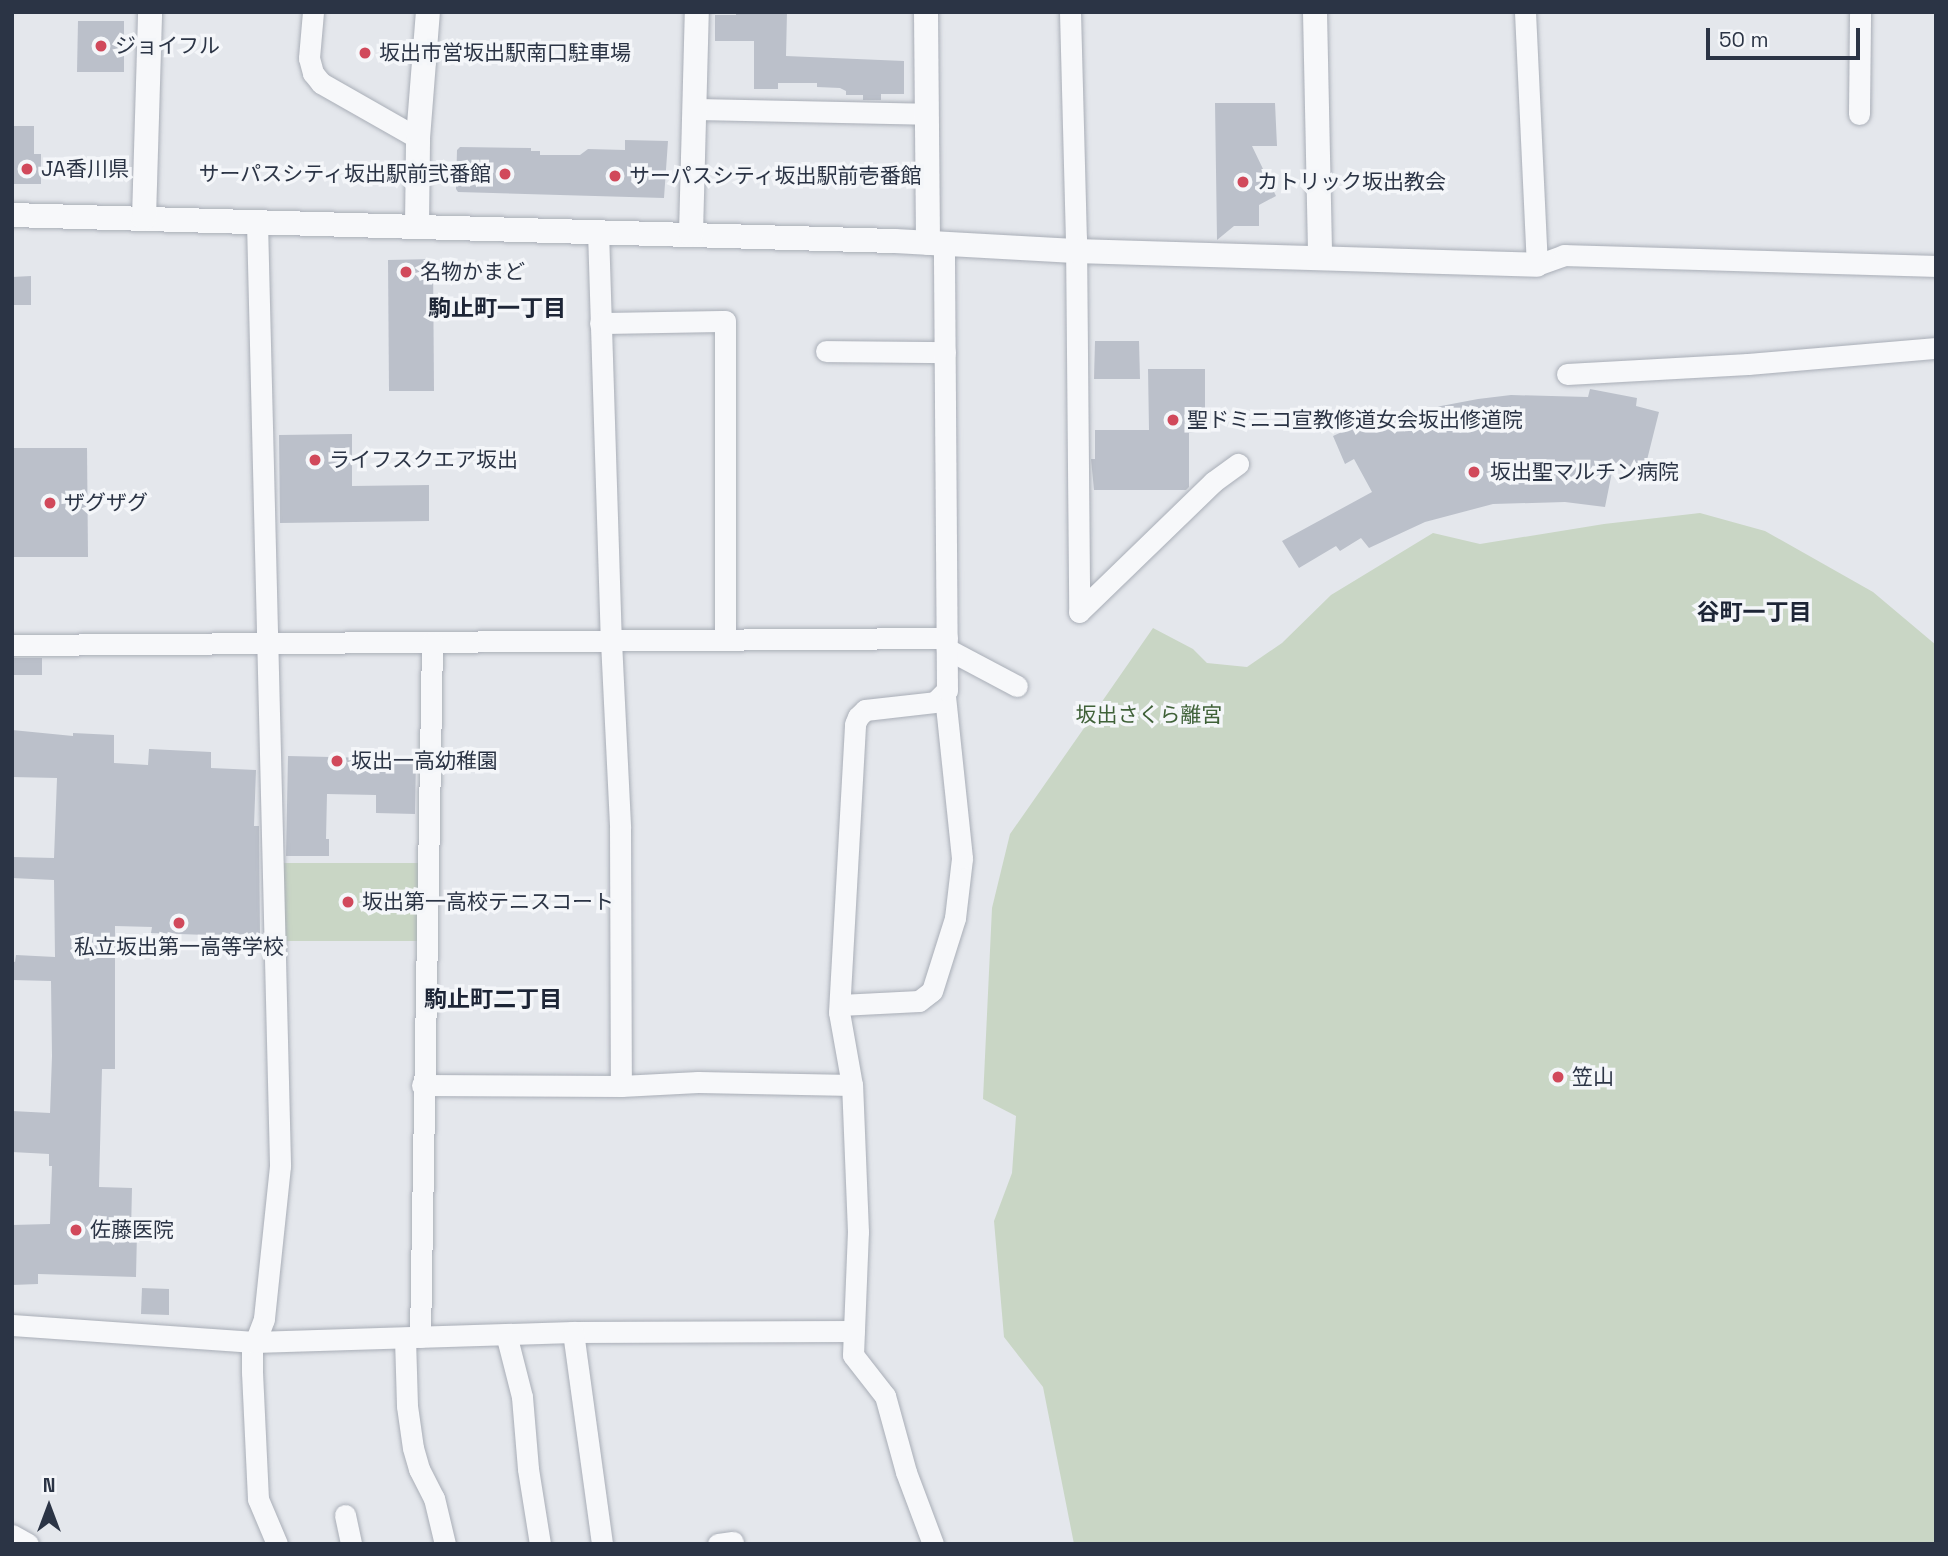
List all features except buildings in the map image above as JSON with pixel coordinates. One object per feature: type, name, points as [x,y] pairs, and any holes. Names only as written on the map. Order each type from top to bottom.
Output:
[{"type":"street","points":[[144,218],[150,12]]},
{"type":"street","points":[[313,12],[309,58],[313,72],[321,83],[418,138]]},
{"type":"street","points":[[417,225],[418,138],[428,12]]},
{"type":"street","points":[[691,234],[697,12]]},
{"type":"street","points":[[840,1005],[919,1001],[932,991],[955,918],[962,858],[945,695],[945,352],[927,114],[926,12]]},
{"type":"street","points":[[1070,12],[1079,612],[1213,482],[1238,464]]},
{"type":"street","points":[[1315,12],[1321,258]]},
{"type":"street","points":[[1525,12],[1537,265]]},
{"type":"street","points":[[1859,114],[1860,12]]},
{"type":"street","points":[[695,109],[927,114]]},
{"type":"street","points":[[12,215],[417,225],[1075,251],[1537,265],[1564,256],[1936,266]]},
{"type":"street","points":[[257,222],[279,1166],[264,1319],[254,1342],[252,1372],[258,1499],[277,1544]]},
{"type":"street","points":[[598,231],[611,641],[620,828],[621,1086]]},
{"type":"street","points":[[600,323],[725,321],[725,640]]},
{"type":"street","points":[[1567,374],[1748,364],[1936,348]]},
{"type":"street","points":[[826,351],[945,352]]},
{"type":"street","points":[[12,645],[725,640],[947,644],[1017,686]]},
{"type":"street","points":[[432,642],[422,1085],[413,1337],[407,1406],[413,1448],[419,1469],[434,1497],[445,1544]]},
{"type":"street","points":[[933,1544],[906,1472],[885,1396],[853,1355],[858,1232],[852,1085],[840,1005],[855,724],[866,710],[928,704],[945,695]]},
{"type":"street","points":[[422,1085],[621,1086],[698,1082],[852,1085]]},
{"type":"street","points":[[12,1325],[254,1342],[573,1332],[854,1331]]},
{"type":"street","points":[[573,1332],[602,1544]]},
{"type":"street","points":[[506,1334],[522,1397],[527,1469],[540,1544]]},
{"type":"street","points":[[345,1515],[351,1544]]},
{"type":"street","points":[[12,1535],[28,1544]]},
{"type":"green space","name":"坂出さくら離宮","points":[[1700,513],[1765,531],[1873,592],[1936,645],[1936,1544],[1074,1544],[1043,1387],[1004,1337],[994,1221],[1012,1173],[1016,1116],[983,1099],[992,908],[1010,834],[1089,721],[1082,715],[1101,703],[1153,628],[1193,649],[1207,663],[1247,667],[1282,643],[1331,595],[1433,533],[1480,544],[1604,524]]},
{"type":"green space","name":"坂出第一高校テニスコート","points":[[278,863],[418,863],[418,941],[278,941]]},
{"type":"place","name":"ジョイフル","points":[[101,46]]},
{"type":"place","name":"坂出市営坂出駅南口駐車場","points":[[365,53]]},
{"type":"place","name":"JA香川県","points":[[27,169]]},
{"type":"place","name":"サーパスシティ坂出駅前弐番館","points":[[505,174]]},
{"type":"place","name":"サーパスシティ坂出駅前壱番館","points":[[615,176]]},
{"type":"place","name":"カトリック坂出教会","points":[[1243,182]]},
{"type":"place","name":"名物かまど","points":[[406,272]]},
{"type":"place","name":"聖ドミニコ宣教修道女会坂出修道院","points":[[1173,420]]},
{"type":"place","name":"ライフスクエア坂出","points":[[315,460]]},
{"type":"place","name":"坂出聖マルチン病院","points":[[1474,472]]},
{"type":"place","name":"ザグザグ","points":[[50,503]]},
{"type":"place","name":"坂出一高幼稚園","points":[[337,761]]},
{"type":"place","name":"坂出第一高校テニスコート","points":[[348,902]]},
{"type":"place","name":"私立坂出第一高等学校","points":[[179,923]]},
{"type":"place","name":"笠山","points":[[1558,1077]]},
{"type":"place","name":"佐藤医院","points":[[76,1230]]},
{"type":"district","name":"駒止町一丁目","points":[[497,308]]},
{"type":"district","name":"谷町一丁目","points":[[1754,612]]},
{"type":"district","name":"駒止町二丁目","points":[[493,999]]}]
